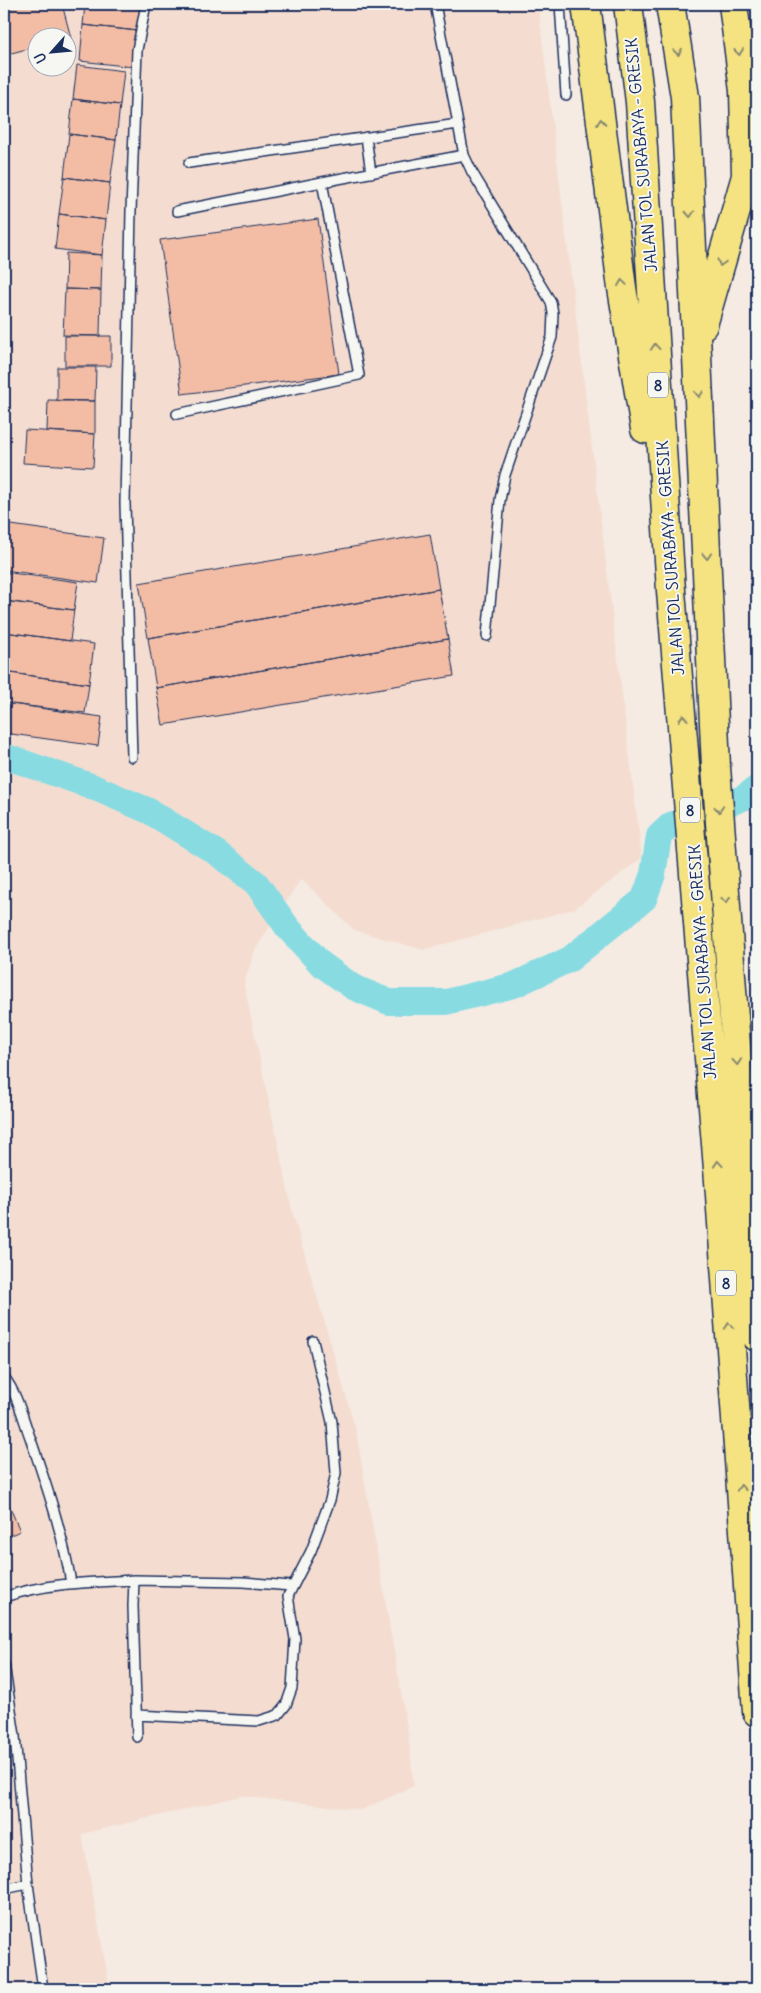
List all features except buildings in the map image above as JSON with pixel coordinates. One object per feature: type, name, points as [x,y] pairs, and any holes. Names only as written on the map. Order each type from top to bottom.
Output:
[{"type":"highway","points":[[586,4],[622,288],[671,591]]},
{"type":"highway","name":"JALAN TOL SURABAYA - GRESIK","points":[[628,4],[640,102],[671,591],[694,854],[757,1712]]},
{"type":"highway","name":"JALAN TOL SURABAYA - GRESIK","points":[[670,4],[685,97],[716,767],[757,1337]]},
{"type":"highway","points":[[697,346],[746,176],[744,91],[733,4]]},
{"type":"lane","points":[[132,757],[125,494],[131,201],[137,50],[146,4]]},
{"type":"lane","points":[[435,4],[464,156],[551,302],[553,313],[552,337],[505,475],[487,636]]},
{"type":"lane","points":[[560,4],[566,95]]},
{"type":"lane","points":[[189,163],[458,124]]},
{"type":"lane","points":[[366,137],[371,173]]},
{"type":"lane","points":[[177,211],[464,156]]},
{"type":"lane","points":[[177,414],[359,374],[322,182]]},
{"type":"lane","points":[[136,1715],[259,1722],[278,1715],[286,1705],[292,1688],[295,1663],[295,1639],[288,1602],[291,1586],[311,1551],[330,1500],[336,1473],[332,1422],[313,1341]]},
{"type":"lane","points":[[4,1377],[15,1394],[49,1493],[65,1544],[71,1583]]},
{"type":"lane","points":[[4,1598],[24,1591],[71,1583],[134,1580],[243,1582],[291,1586]]},
{"type":"lane","points":[[134,1580],[137,1737]]},
{"type":"lane","points":[[4,1664],[15,1736],[28,1884],[43,1989]]},
{"type":"lane","points":[[4,1890],[28,1884]]},
{"type":"shaded area","points":[[4,4],[538,4],[642,858],[574,909],[423,950],[354,930],[301,879],[255,950],[244,984],[293,1214],[356,1430],[408,1733],[414,1786],[362,1810],[242,1796],[82,1834],[110,1989],[4,1989]]},
{"type":"waterway","points":[[4,756],[91,786],[149,811],[217,853],[256,883],[288,928],[320,963],[353,987],[389,1002],[446,1002],[514,985],[570,959],[644,899],[653,874],[659,836],[671,825],[743,798],[757,788]]}]
